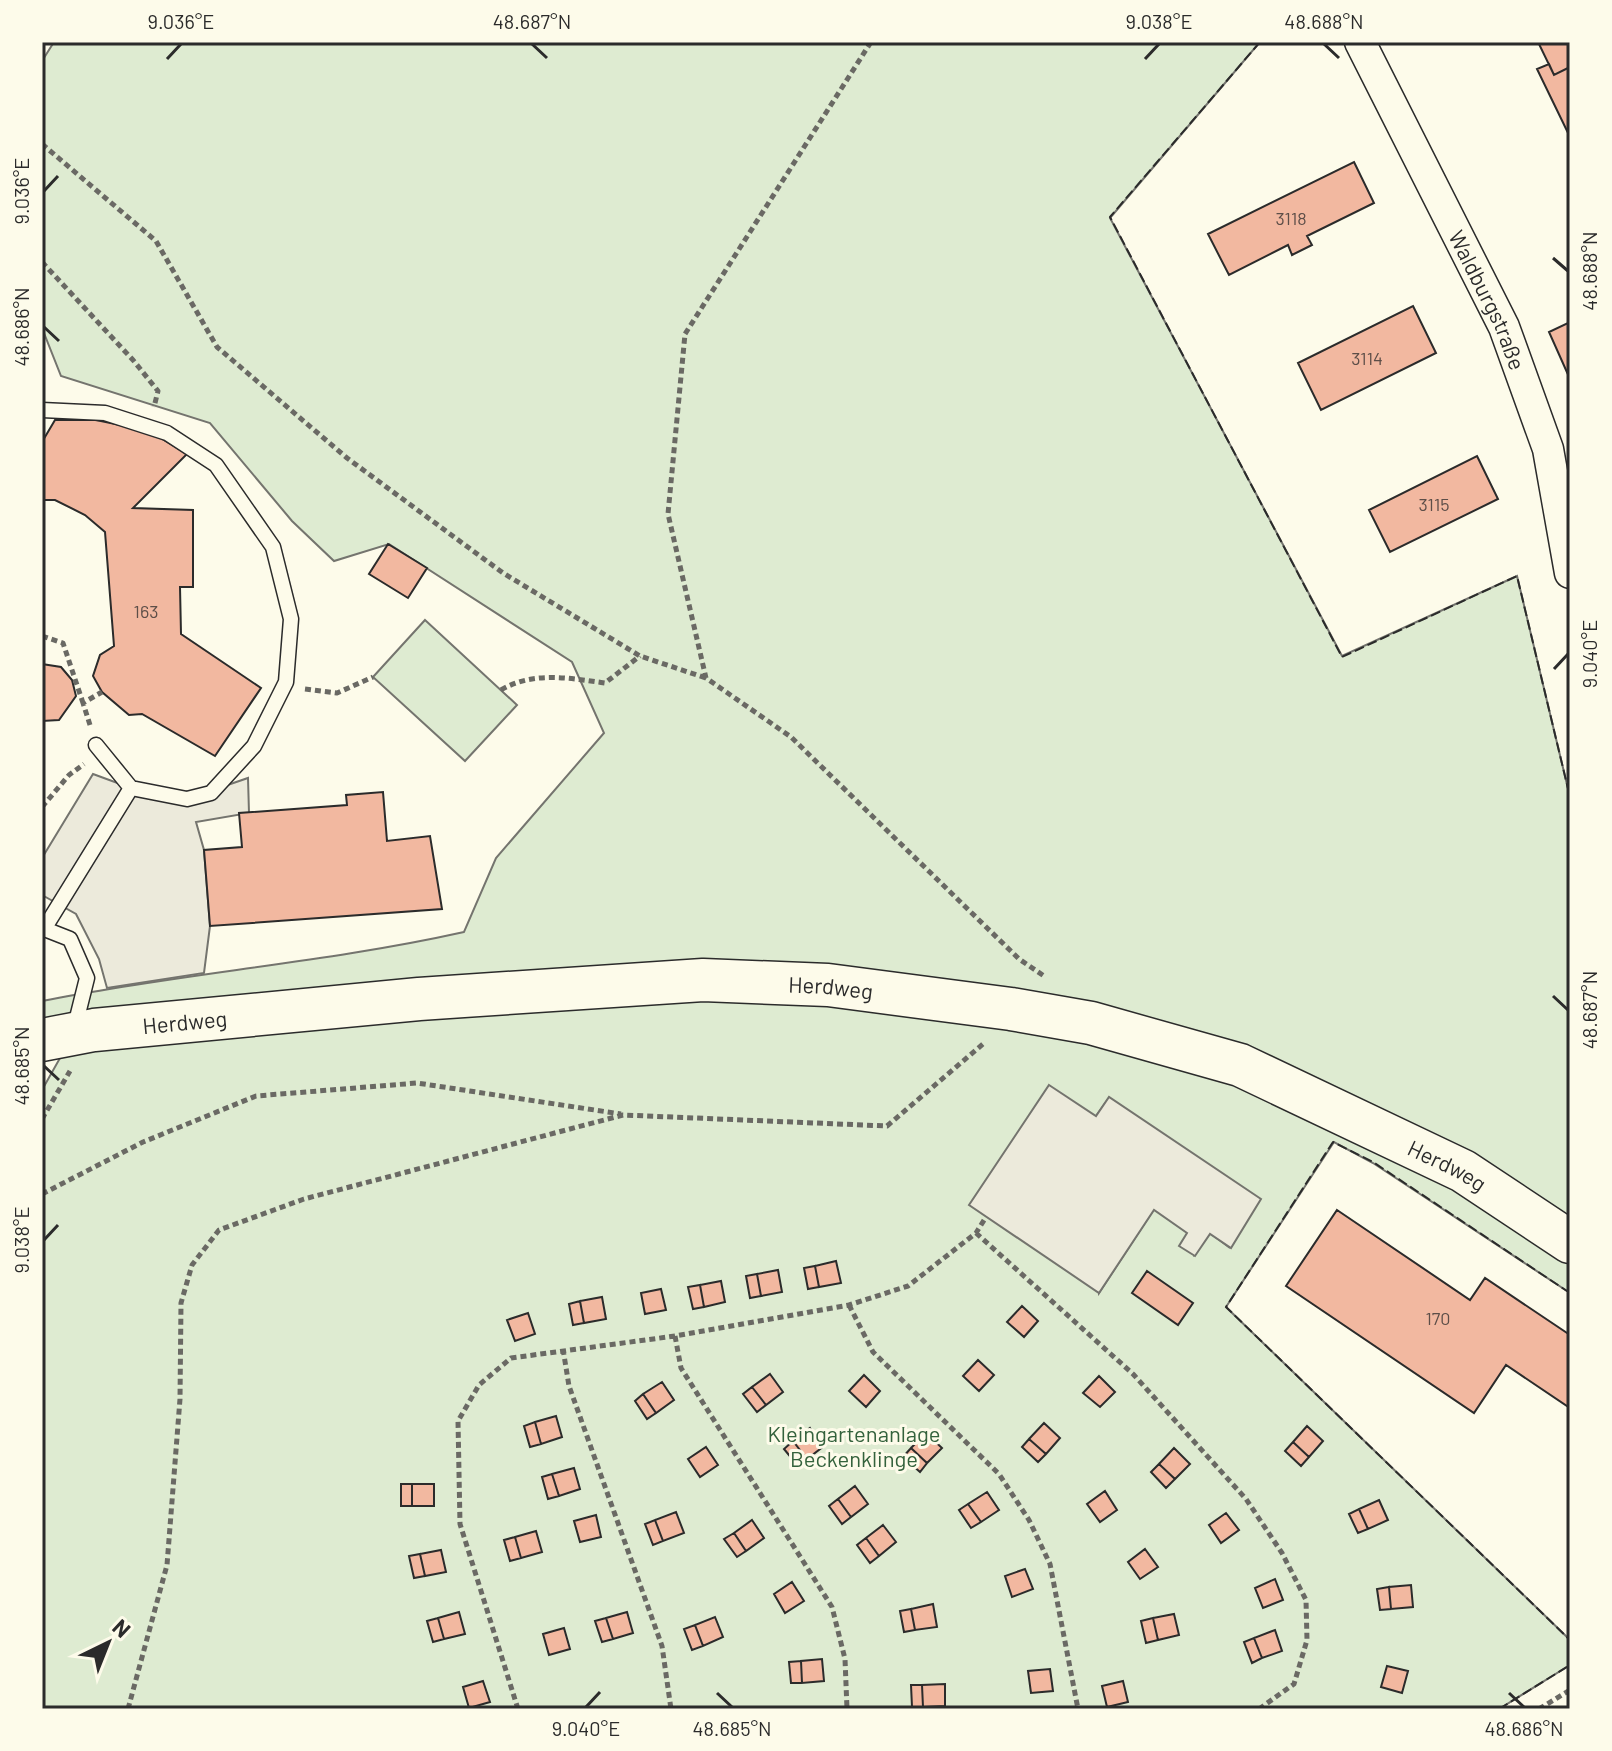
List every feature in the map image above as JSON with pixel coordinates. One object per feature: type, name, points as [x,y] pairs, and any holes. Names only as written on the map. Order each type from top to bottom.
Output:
[{"type":"street","name":"Waldburgstraße","points":[[1360,42],[1504,327],[1548,449],[1570,573]]},
{"type":"street","name":"Herdweg","points":[[58,1037],[419,999],[703,980],[828,985],[1011,1009],[1091,1023],[1240,1065],[1463,1171],[1570,1242]]},
{"type":"lane","points":[[42,410],[105,413],[167,433],[216,465],[273,547],[291,619],[286,682],[254,746],[211,793],[187,799],[131,788],[99,748]]},
{"type":"lane","points":[[58,1037],[87,978],[70,939],[43,928],[131,788]]},
{"type":"path","points":[[706,678],[668,514],[685,334],[871,42]]},
{"type":"path","points":[[42,144],[156,241],[217,347],[347,458],[491,564],[640,656],[706,678],[791,737],[1019,959],[1050,980]]},
{"type":"path","points":[[42,262],[158,391],[149,427]]},
{"type":"path","points":[[42,636],[63,643],[99,748],[69,775],[42,807]]},
{"type":"path","points":[[501,690],[519,680],[564,677],[605,683],[640,656]]},
{"type":"path","points":[[303,688],[337,693],[373,677]]},
{"type":"path","points":[[83,703],[102,692]]},
{"type":"path","points":[[42,1194],[143,1142],[256,1096],[417,1083],[623,1115],[887,1126],[990,1037],[1011,1009]]},
{"type":"path","points":[[128,1709],[167,1565],[180,1399],[181,1303],[192,1265],[219,1230],[304,1199],[623,1115]]},
{"type":"path","points":[[518,1709],[460,1524],[458,1421],[479,1385],[511,1358],[675,1336],[849,1305],[908,1286],[976,1233],[986,1217]]},
{"type":"path","points":[[976,1233],[1133,1374],[1246,1499],[1282,1553],[1306,1600],[1307,1640],[1294,1684],[1259,1709]]},
{"type":"path","points":[[849,1305],[873,1352],[999,1474],[1029,1520],[1050,1564],[1078,1709]]},
{"type":"path","points":[[675,1336],[681,1368],[832,1607],[845,1659],[847,1709]]},
{"type":"path","points":[[563,1349],[569,1386],[662,1646],[671,1709]]},
{"type":"path","points":[[1539,1709],[1570,1690]]},
{"type":"green space","name":"Kleingartenanlage Beckenklinge","points":[[54,42],[1260,42],[1110,218],[1342,656],[1517,576],[1570,797],[1570,1293],[1373,1163],[1334,1142],[1226,1307],[1570,1640],[1570,1665],[1499,1709],[42,1709],[42,1090],[73,1035],[42,1033],[42,1001],[359,952],[464,932],[496,858],[604,733],[572,662],[389,544],[334,561],[292,521],[210,423],[61,376],[42,328],[42,61]],"holes":[[[1109,1098],[1230,1248],[1210,1233],[1194,1255],[1188,1233],[1154,1209],[1099,1293],[1096,1116]]]},
{"type":"green space","points":[[425,620],[517,705],[465,761],[373,677]]},
{"type":"shaded area","points":[[93,774],[131,788],[187,799],[248,778],[249,813],[196,822],[204,850],[210,926],[204,973],[107,988],[99,959],[76,914],[42,895],[42,858]]},
{"type":"shaded area","points":[[1049,1085],[1096,1116],[1109,1097],[1261,1199],[1231,1248],[1210,1234],[1195,1256],[1179,1246],[1187,1233],[1154,1210],[1099,1293],[969,1205]]},
{"type":"building","points":[[1538,42],[1570,42],[1570,67],[1554,75]]},
{"type":"building","points":[[1549,64],[1554,75],[1570,67],[1570,137],[1537,69]]},
{"type":"building","points":[[1354,162],[1374,203],[1307,236],[1312,245],[1292,255],[1288,245],[1229,275],[1208,234]]},
{"type":"building","points":[[1413,306],[1436,353],[1321,410],[1298,363]]},
{"type":"building","points":[[1570,322],[1570,379],[1549,332]]},
{"type":"building","points":[[55,420],[96,420],[149,431],[187,454],[133,508],[193,510],[193,587],[180,587],[181,634],[261,688],[215,756],[142,714],[129,715],[102,692],[93,676],[100,655],[114,646],[105,532],[85,515],[55,500],[42,500],[42,442]]},
{"type":"building","points":[[1477,456],[1498,499],[1390,552],[1369,510]]},
{"type":"building","points":[[388,544],[427,568],[408,598],[369,574]]},
{"type":"building","points":[[42,664],[61,667],[72,680],[76,696],[59,720],[42,721]]},
{"type":"building","points":[[383,792],[387,841],[430,836],[442,909],[210,926],[204,850],[242,847],[239,813],[347,805],[346,795]]},
{"type":"building","points":[[1337,1210],[1470,1300],[1485,1278],[1570,1335],[1570,1408],[1506,1365],[1474,1413],[1286,1286]]},
{"type":"building","points":[[836,1261],[841,1283],[819,1287],[815,1266]]},
{"type":"building","points":[[815,1266],[819,1287],[808,1289],[804,1268]]},
{"type":"building","points":[[778,1270],[782,1292],[761,1296],[757,1274]]},
{"type":"building","points":[[1147,1271],[1193,1303],[1178,1325],[1132,1293]]},
{"type":"building","points":[[757,1274],[761,1296],[750,1298],[746,1276]]},
{"type":"building","points":[[721,1281],[725,1302],[704,1307],[700,1285]]},
{"type":"building","points":[[700,1285],[704,1307],[693,1309],[688,1287]]},
{"type":"building","points":[[661,1289],[666,1310],[645,1314],[641,1293]]},
{"type":"building","points":[[602,1297],[606,1319],[584,1323],[580,1301]]},
{"type":"building","points":[[580,1301],[584,1323],[573,1325],[569,1304]]},
{"type":"building","points":[[1022,1306],[1038,1321],[1024,1337],[1007,1322]]},
{"type":"building","points":[[528,1313],[535,1334],[515,1341],[507,1320]]},
{"type":"building","points":[[978,1360],[994,1375],[979,1391],[963,1376]]},
{"type":"building","points":[[770,1374],[783,1392],[766,1405],[752,1387]]},
{"type":"building","points":[[864,1375],[880,1391],[866,1407],[849,1391]]},
{"type":"building","points":[[1099,1376],[1115,1392],[1100,1407],[1083,1393]]},
{"type":"building","points":[[662,1382],[674,1400],[656,1413],[643,1394]]},
{"type":"building","points":[[752,1387],[766,1405],[757,1412],[743,1394]]},
{"type":"building","points":[[643,1394],[656,1413],[647,1419],[635,1401]]},
{"type":"building","points":[[556,1416],[562,1437],[541,1444],[535,1422]]},
{"type":"building","points":[[535,1422],[541,1444],[530,1447],[524,1426]]},
{"type":"building","points":[[1044,1423],[1060,1438],[1046,1454],[1029,1439]]},
{"type":"building","points":[[1307,1426],[1323,1441],[1309,1457],[1293,1442]]},
{"type":"building","points":[[810,1428],[824,1446],[807,1459],[793,1441]]},
{"type":"building","points":[[926,1433],[942,1448],[927,1463],[911,1448]]},
{"type":"building","points":[[1029,1439],[1046,1454],[1038,1462],[1022,1447]]},
{"type":"building","points":[[793,1441],[807,1459],[798,1466],[784,1449]]},
{"type":"building","points":[[1293,1442],[1309,1457],[1301,1466],[1285,1451]]},
{"type":"building","points":[[706,1447],[718,1465],[700,1477],[688,1459]]},
{"type":"building","points":[[911,1448],[927,1463],[920,1472],[903,1457]]},
{"type":"building","points":[[1174,1448],[1190,1464],[1175,1479],[1159,1464]]},
{"type":"building","points":[[1159,1464],[1175,1479],[1166,1488],[1151,1472]]},
{"type":"building","points":[[574,1468],[580,1489],[559,1496],[552,1474]]},
{"type":"building","points":[[552,1474],[559,1496],[548,1499],[542,1477]]},
{"type":"building","points":[[401,1484],[412,1484],[412,1506],[401,1506]]},
{"type":"building","points":[[412,1484],[434,1484],[434,1506],[412,1506]]},
{"type":"building","points":[[855,1486],[868,1504],[851,1517],[838,1499]]},
{"type":"building","points":[[1105,1491],[1117,1510],[1100,1522],[1087,1504]]},
{"type":"building","points":[[987,1492],[999,1510],[981,1522],[968,1504]]},
{"type":"building","points":[[838,1499],[851,1517],[842,1524],[829,1506]]},
{"type":"building","points":[[1379,1500],[1388,1520],[1368,1529],[1359,1509]]},
{"type":"building","points":[[968,1504],[981,1522],[971,1528],[959,1510]]},
{"type":"building","points":[[1359,1509],[1368,1529],[1358,1533],[1349,1514]]},
{"type":"building","points":[[676,1512],[684,1533],[663,1541],[655,1520]]},
{"type":"building","points":[[1226,1513],[1239,1530],[1221,1543],[1209,1525]]},
{"type":"building","points":[[596,1515],[601,1537],[580,1542],[574,1521]]},
{"type":"building","points":[[655,1520],[663,1541],[653,1545],[645,1524]]},
{"type":"building","points":[[752,1520],[764,1538],[746,1551],[734,1533]]},
{"type":"building","points":[[883,1525],[896,1542],[879,1556],[866,1538]]},
{"type":"building","points":[[536,1531],[542,1552],[521,1558],[515,1537]]},
{"type":"building","points":[[734,1533],[746,1551],[737,1557],[724,1539]]},
{"type":"building","points":[[515,1537],[521,1558],[510,1561],[504,1540]]},
{"type":"building","points":[[866,1538],[879,1556],[870,1563],[857,1545]]},
{"type":"building","points":[[1145,1549],[1158,1567],[1140,1579],[1128,1562]]},
{"type":"building","points":[[441,1550],[446,1572],[425,1576],[420,1554]]},
{"type":"building","points":[[420,1554],[425,1576],[414,1578],[409,1556]]},
{"type":"building","points":[[1025,1569],[1033,1589],[1012,1597],[1005,1576]]},
{"type":"building","points":[[1275,1579],[1283,1600],[1263,1608],[1255,1588]]},
{"type":"building","points":[[792,1582],[804,1601],[785,1613],[774,1594]]},
{"type":"building","points":[[1411,1585],[1413,1607],[1391,1609],[1389,1587]]},
{"type":"building","points":[[1389,1587],[1391,1609],[1380,1610],[1377,1589]]},
{"type":"building","points":[[933,1604],[937,1627],[915,1630],[911,1609]]},
{"type":"building","points":[[911,1609],[915,1630],[904,1632],[900,1611]]},
{"type":"building","points":[[459,1612],[465,1634],[444,1639],[438,1618]]},
{"type":"building","points":[[627,1612],[633,1633],[613,1639],[606,1618]]},
{"type":"building","points":[[1174,1614],[1179,1635],[1158,1640],[1153,1618]]},
{"type":"building","points":[[715,1617],[723,1637],[703,1646],[695,1625]]},
{"type":"building","points":[[438,1618],[444,1639],[433,1642],[427,1621]]},
{"type":"building","points":[[606,1618],[613,1639],[602,1642],[595,1621]]},
{"type":"building","points":[[1153,1618],[1158,1640],[1146,1643],[1141,1621]]},
{"type":"building","points":[[695,1625],[703,1646],[692,1650],[684,1629]]},
{"type":"building","points":[[564,1628],[570,1649],[549,1655],[543,1634]]},
{"type":"building","points":[[1275,1630],[1282,1651],[1262,1658],[1254,1638]]},
{"type":"building","points":[[1254,1638],[1262,1658],[1252,1663],[1244,1642]]},
{"type":"building","points":[[822,1659],[824,1681],[802,1683],[801,1661]]},
{"type":"building","points":[[801,1661],[802,1683],[791,1683],[789,1662]]},
{"type":"building","points":[[1387,1666],[1408,1671],[1402,1693],[1381,1687]]},
{"type":"building","points":[[1050,1669],[1053,1691],[1031,1693],[1028,1671]]},
{"type":"building","points":[[483,1681],[490,1702],[469,1708],[463,1687]]},
{"type":"building","points":[[1123,1681],[1128,1702],[1107,1707],[1102,1686]]},
{"type":"building","points":[[945,1684],[945,1706],[923,1707],[922,1685]]},
{"type":"building","points":[[911,1685],[922,1685],[923,1707],[912,1707]]},
{"type":"fence","points":[[1260,42],[1110,217],[1342,657],[1517,576],[1570,797]]},
{"type":"fence","points":[[1570,1293],[1373,1162],[1333,1142],[1226,1307],[1570,1640]]},
{"type":"fence","points":[[1499,1709],[1570,1665]]}]
